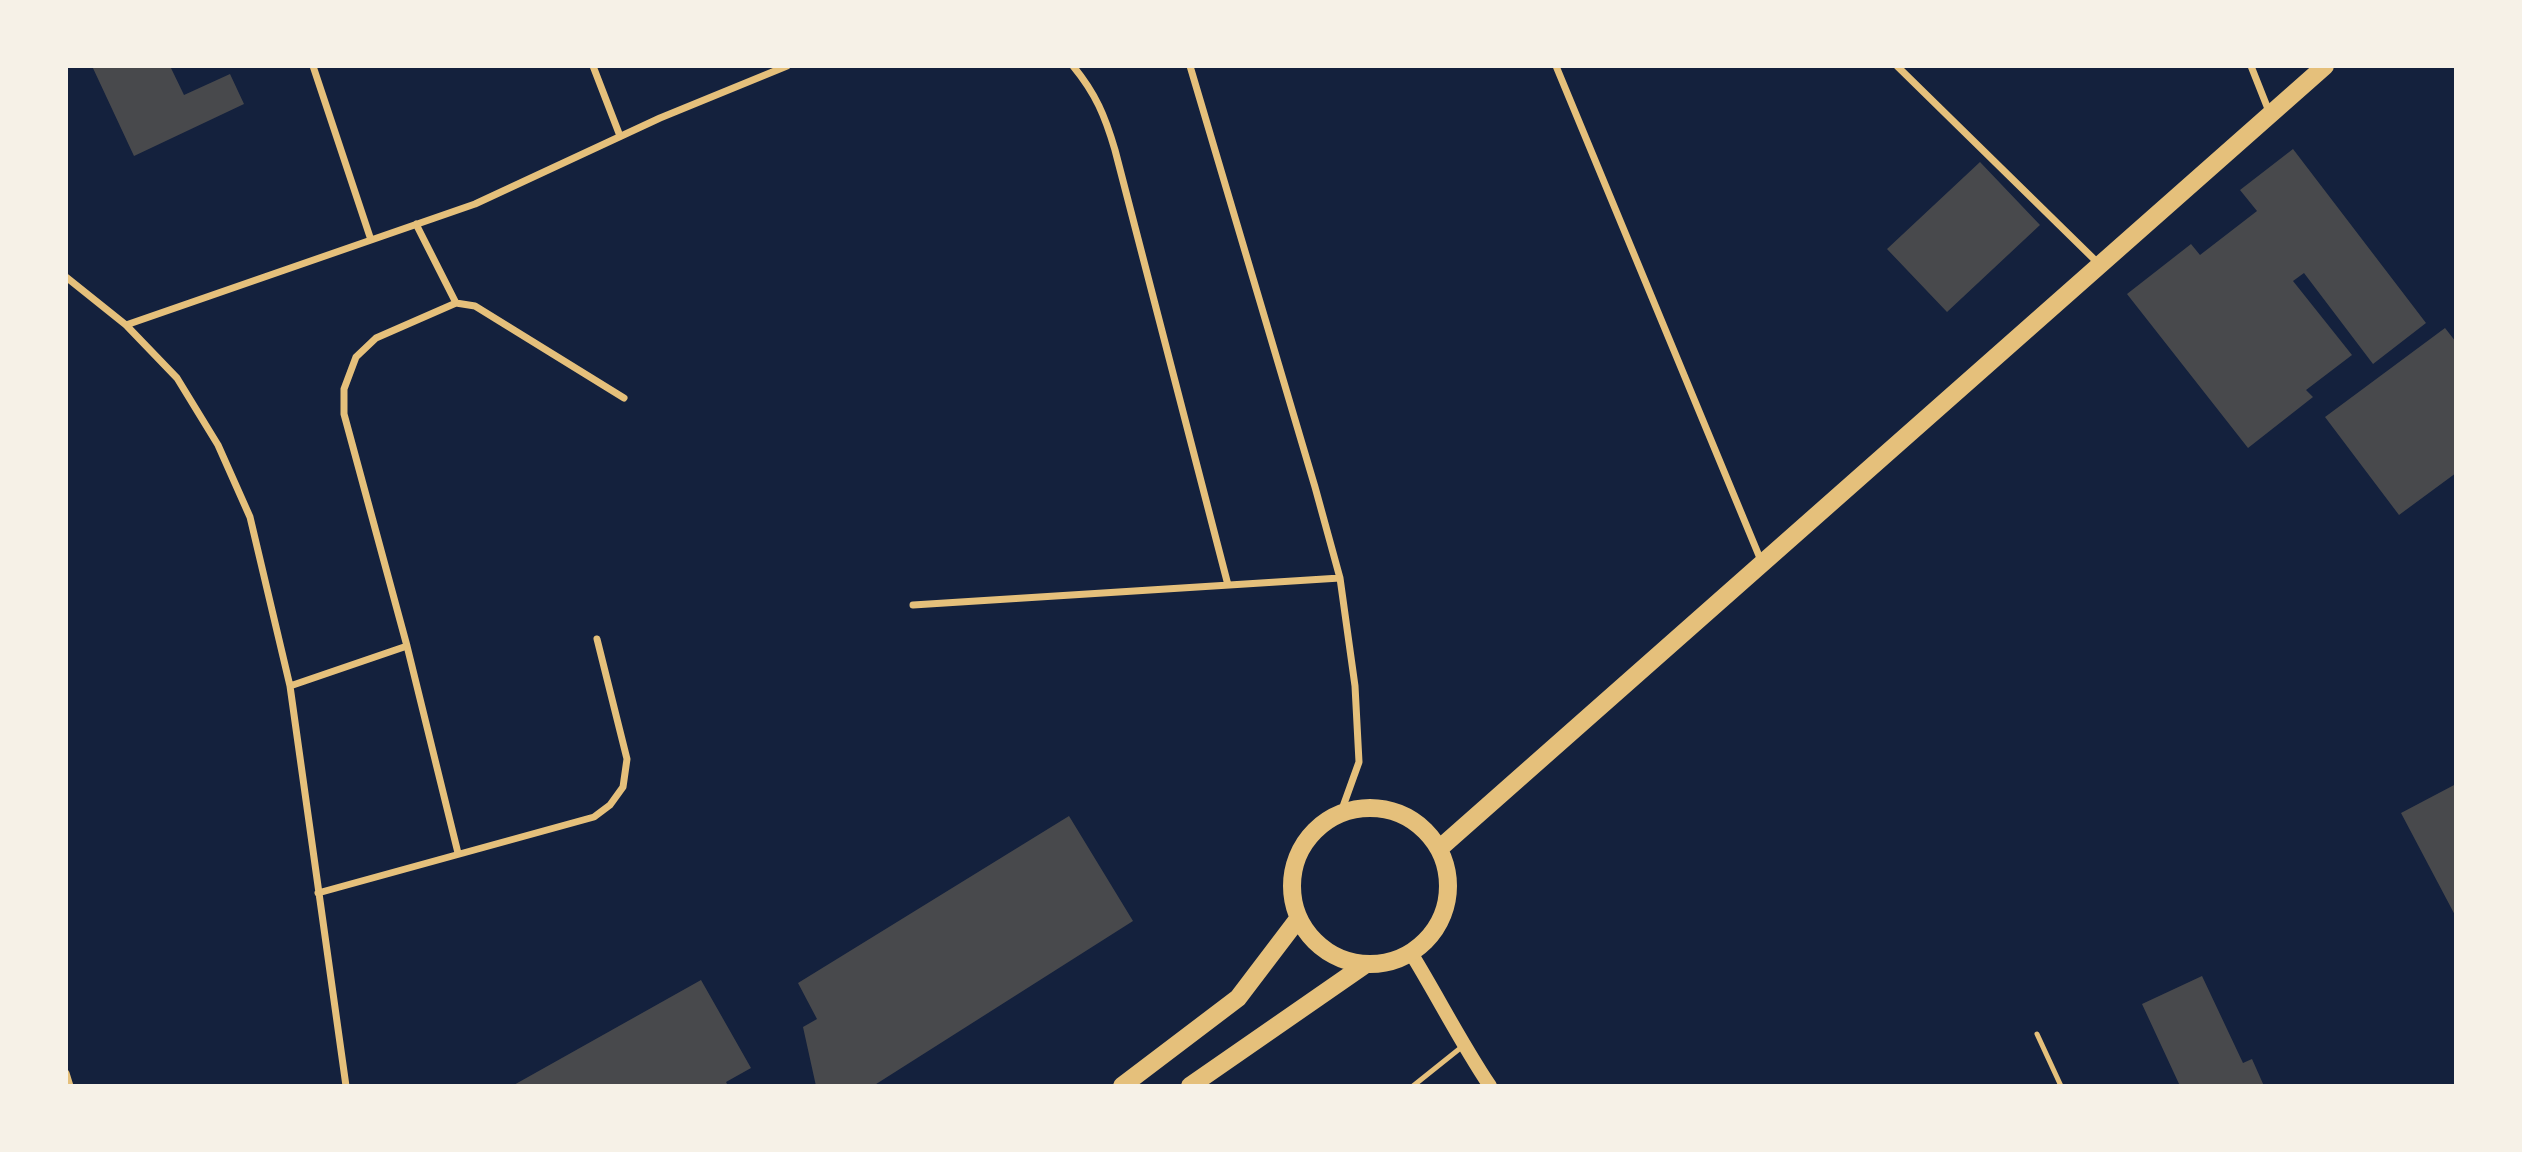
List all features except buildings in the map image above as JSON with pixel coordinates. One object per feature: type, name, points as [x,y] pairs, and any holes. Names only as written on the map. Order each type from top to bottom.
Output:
[{"type":"main road","points":[[1440,848],[2325,66]]},
{"type":"main road","points":[[1367,807],[1392,810],[1416,821],[1430,833],[1446,864],[1449,891],[1442,918],[1428,939],[1411,953],[1389,962],[1349,962],[1332,955],[1312,940],[1298,919],[1292,895],[1292,872],[1302,846],[1319,826],[1341,812],[1367,807]]},
{"type":"main road","points":[[1122,1086],[1238,998],[1298,919]]},
{"type":"main road","points":[[1411,953],[1441,1002],[1463,1046],[1490,1086]]},
{"type":"main road","points":[[1190,1086],[1366,964]]},
{"type":"street","points":[[313,66],[371,240]]},
{"type":"street","points":[[593,66],[620,136]]},
{"type":"street","points":[[126,325],[475,204],[620,136],[787,66]]},
{"type":"street","points":[[1073,66],[1091,89],[1103,112],[1115,150],[1228,585]]},
{"type":"street","points":[[1190,66],[1340,578],[1355,686],[1359,762],[1341,812]]},
{"type":"street","points":[[1556,66],[1762,563]]},
{"type":"street","points":[[1897,66],[2100,266]]},
{"type":"street","points":[[2251,66],[2271,116]]},
{"type":"street","points":[[416,224],[456,303]]},
{"type":"street","points":[[66,277],[126,325],[177,378],[218,445],[250,517],[290,686],[346,1086]]},
{"type":"street","points":[[458,853],[407,646],[344,414],[344,389],[356,357],[376,338],[456,303],[475,306],[624,398]]},
{"type":"street","points":[[913,606],[1340,578]]},
{"type":"street","points":[[318,893],[594,817],[610,805],[623,787],[627,759],[597,639]]},
{"type":"street","points":[[290,686],[407,646]]},
{"type":"street","points":[[66,1073],[70,1086]]},
{"type":"lane","points":[[2037,1034],[2061,1086]]},
{"type":"lane","points":[[1413,1086],[1463,1046]]}]
